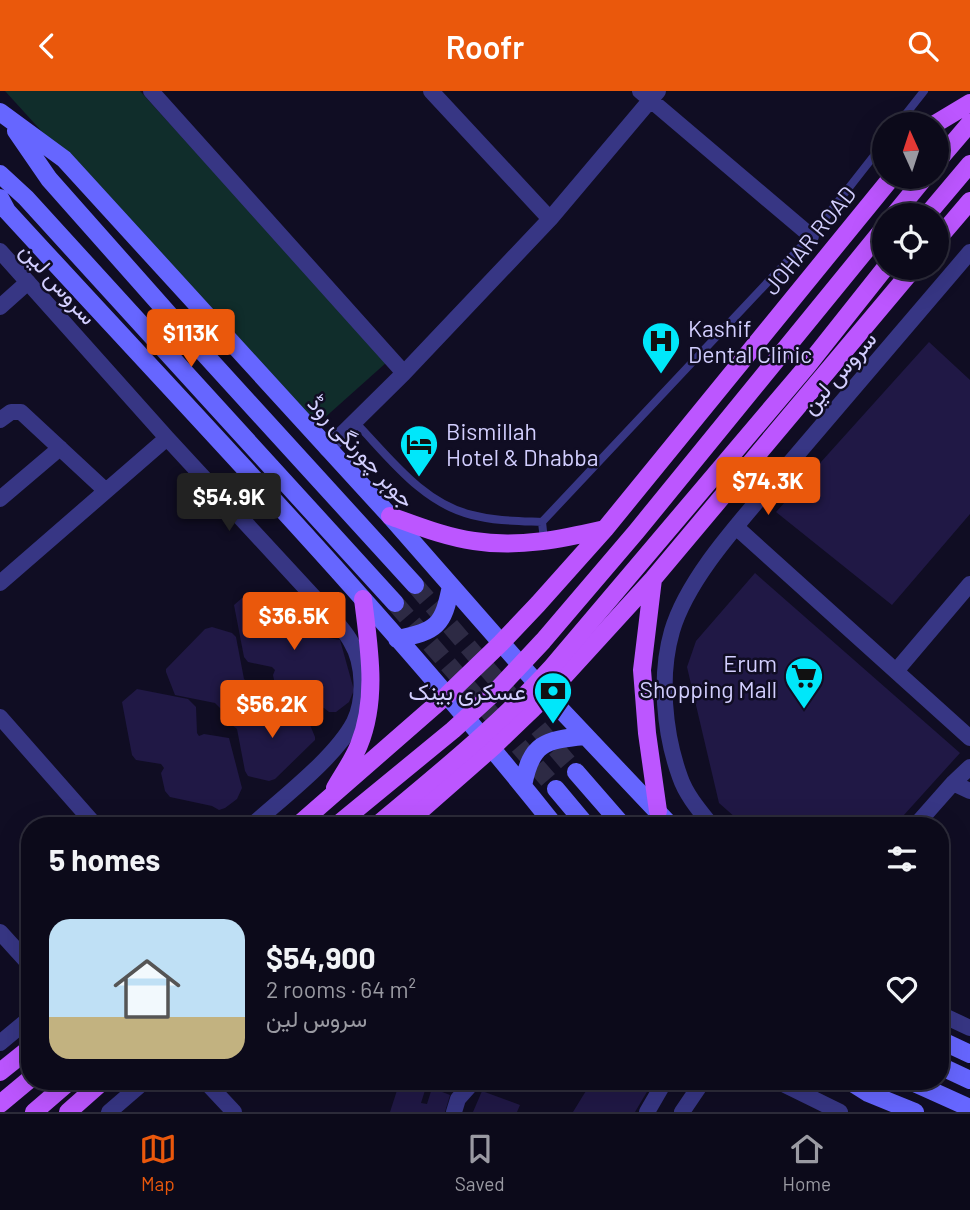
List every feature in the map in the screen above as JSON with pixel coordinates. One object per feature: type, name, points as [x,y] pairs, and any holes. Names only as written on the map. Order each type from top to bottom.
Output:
[{"type":"main road","points":[[949,116],[970,103]]},
{"type":"main road","name":"جوہر چورنگی روڈ","points":[[4,116],[64,159],[390,516],[584,736],[663,817]]},
{"type":"main road","name":"جوہر چورنگی روڈ","points":[[4,116],[49,179],[415,585]]},
{"type":"main road","points":[[949,147],[970,123]]},
{"type":"main road","points":[[937,203],[970,164]]},
{"type":"main road","points":[[0,174],[26,198],[395,603]]},
{"type":"main road","name":"JOHAR ROAD","points":[[308,817],[447,695],[501,643],[605,529],[882,189]]},
{"type":"main road","points":[[904,203],[915,189]]},
{"type":"main road","points":[[0,198],[7,211],[363,599],[493,747],[548,817]]},
{"type":"main road","points":[[949,226],[970,201]]},
{"type":"main road","points":[[347,817],[453,730],[499,688],[543,641],[636,532],[872,243]]},
{"type":"main road","points":[[387,817],[473,746],[513,709],[552,667],[808,365],[875,280]]},
{"type":"main road","points":[[413,817],[547,695],[653,579],[904,280]]},
{"type":"main road","points":[[390,516],[434,532],[474,541],[507,544],[544,542],[605,529]]},
{"type":"main road","points":[[653,579],[642,670],[647,733],[658,811]]},
{"type":"main road","points":[[397,639],[430,630],[442,619],[451,586]]},
{"type":"main road","points":[[328,800],[358,747],[369,714],[371,682],[360,641],[363,599]]},
{"type":"main road","points":[[523,786],[527,766],[534,751],[544,743],[559,738],[584,736]]},
{"type":"main road","points":[[576,772],[615,817]]},
{"type":"main road","points":[[556,789],[579,817]]},
{"type":"main road","points":[[949,1044],[970,1054]]},
{"type":"main road","points":[[0,1072],[21,1055]]},
{"type":"main road","points":[[949,1070],[970,1080]]},
{"type":"main road","points":[[0,1104],[21,1086]]},
{"type":"main road","points":[[34,1112],[60,1090]]},
{"type":"main road","points":[[68,1112],[93,1090]]},
{"type":"main road","points":[[863,1090],[915,1112]]},
{"type":"main road","points":[[929,1090],[970,1108]]},
{"type":"street","points":[[151,91],[404,373]]},
{"type":"street","points":[[430,91],[550,219]]},
{"type":"street","points":[[327,449],[404,373],[550,219],[649,94],[811,236]]},
{"type":"street","name":"سروس لین","points":[[0,251],[167,438],[335,620],[360,641],[361,677],[354,721],[327,758],[261,817]]},
{"type":"street","name":"سروس لین","points":[[705,817],[680,779],[665,698],[665,666],[672,631],[682,604],[736,527],[970,252]]},
{"type":"street","points":[[0,307],[28,282]]},
{"type":"street","points":[[0,421],[11,412],[21,412],[105,490]]},
{"type":"street","points":[[0,583],[167,438]]},
{"type":"street","points":[[0,499],[60,448]]},
{"type":"street","points":[[736,527],[970,738]]},
{"type":"street","points":[[896,671],[970,584]]},
{"type":"street","points":[[646,623],[672,631]]},
{"type":"street","points":[[0,717],[88,817]]},
{"type":"street","points":[[923,817],[970,767]]},
{"type":"street","points":[[655,790],[680,779]]},
{"type":"street","points":[[953,783],[970,791]]},
{"type":"street","points":[[0,932],[21,955]]},
{"type":"street","points":[[949,1018],[970,1028]]},
{"type":"street","points":[[0,1043],[21,1026]]},
{"type":"street","points":[[109,1112],[135,1090]]},
{"type":"street","points":[[213,1090],[234,1112]]},
{"type":"street","points":[[454,1112],[458,1099],[466,1090]]},
{"type":"street","points":[[647,1112],[658,1090]]},
{"type":"street","points":[[682,1112],[697,1090]]},
{"type":"street","points":[[795,1090],[840,1112]]},
{"type":"lane","points":[[907,112],[924,91]]},
{"type":"lane","points":[[544,542],[542,522],[811,236],[872,158]]},
{"type":"lane","points":[[355,422],[421,489],[443,504],[479,516],[542,522]]},
{"type":"green space","points":[[5,91],[140,91],[387,362],[312,429]]},
{"type":"building","points":[[929,342],[970,380],[970,514],[892,605],[776,512]]},
{"type":"building","name":"Erum Shopping Mall","points":[[755,573],[960,753],[902,817],[735,817],[719,803],[687,667],[696,641]]},
{"type":"building","points":[[249,592],[300,601],[308,609],[311,638],[316,636],[340,640],[354,690],[349,702],[336,712],[329,712],[324,708],[282,699],[277,694],[273,675],[275,670],[248,662],[244,657],[234,605]]},
{"type":"building","points":[[212,627],[232,633],[236,637],[244,679],[249,684],[221,709],[215,703],[175,695],[166,672],[205,629]]},
{"type":"building","points":[[137,689],[188,699],[196,707],[199,736],[204,734],[229,738],[242,788],[237,799],[219,810],[170,797],[165,791],[161,773],[164,768],[161,764],[136,760],[132,755],[122,702]]},
{"type":"building","points":[[260,700],[266,706],[306,715],[315,737],[275,779],[269,781],[248,776],[237,729],[232,725]]},
{"type":"building","points":[[397,1090],[425,1090],[421,1103],[427,1104],[431,1090],[450,1095],[445,1112],[390,1112]]},
{"type":"building","points":[[586,1090],[648,1090],[635,1112],[573,1112]]},
{"type":"building","points":[[482,1091],[520,1105],[517,1112],[473,1112]]},
{"type":"tunnel","points":[[415,585],[576,772]]},
{"type":"tunnel","points":[[395,603],[556,789]]},
{"type":"place","name":"Kashif Dental Clinic","points":[[661,375]]},
{"type":"place","name":"Bismillah Hotel & Dhabba","points":[[419,478]]},
{"type":"place","name":"Erum Shopping Mall","points":[[804,710]]},
{"type":"place","name":"عسکری بینک","points":[[553,725]]}]
